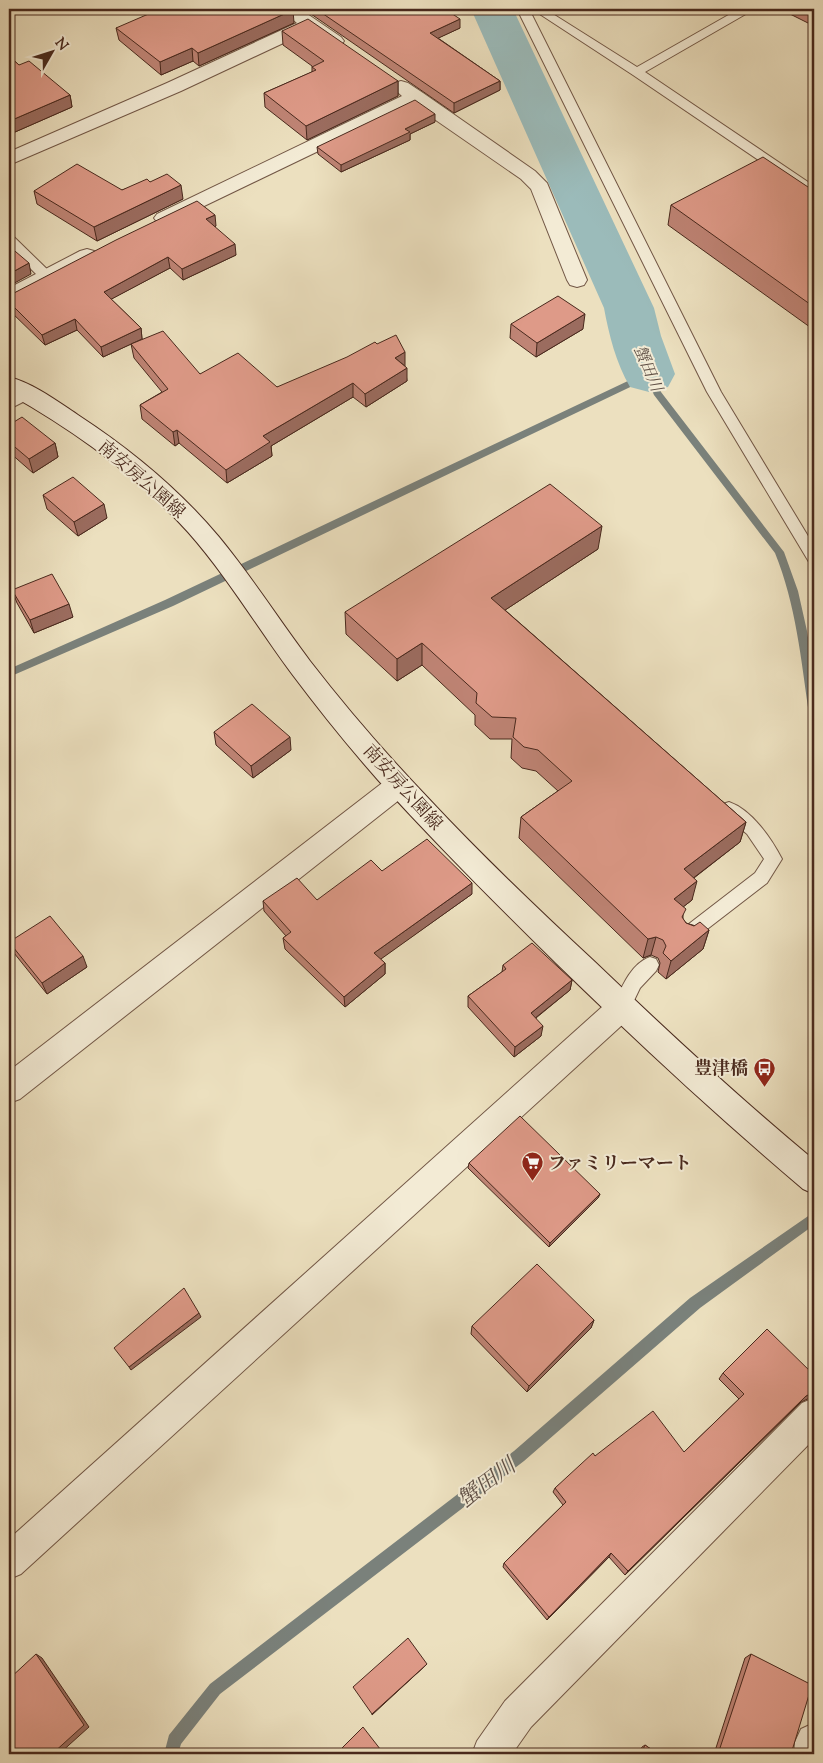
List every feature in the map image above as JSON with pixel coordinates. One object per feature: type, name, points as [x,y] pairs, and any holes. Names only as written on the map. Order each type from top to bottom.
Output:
[{"type":"street","points":[[289,9],[351,52]]},
{"type":"street","points":[[9,159],[174,87],[310,24]]},
{"type":"street","points":[[384,75],[528,175],[540,187],[577,280]]},
{"type":"street","points":[[152,224],[416,97]]},
{"type":"street","points":[[9,297],[46,276],[108,246]]},
{"type":"street","name":"南安房公園線","points":[[14,392],[70,420],[124,458],[173,502],[218,552],[302,667],[399,785],[502,891],[622,1007],[814,1180]]},
{"type":"street","points":[[9,1089],[399,785]]},
{"type":"street","points":[[9,1562],[622,1007]]},
{"type":"street","points":[[490,1754],[518,1714],[814,1415]]},
{"type":"street","points":[[812,1754],[814,1742]]},
{"type":"lane","points":[[9,12],[16,9]]},
{"type":"lane","points":[[523,9],[714,392],[814,558]]},
{"type":"lane","points":[[538,9],[637,72],[814,192]]},
{"type":"lane","points":[[637,72],[747,9]]},
{"type":"lane","points":[[9,240],[46,276]]},
{"type":"lane","points":[[687,935],[761,878],[773,859],[753,829],[716,797]]},
{"type":"lane","points":[[622,1007],[634,982],[650,965]]},
{"type":"building","points":[[160,9],[293,10],[198,53],[192,48],[160,62],[116,28]]},
{"type":"building","points":[[316,9],[445,9],[460,19],[430,33],[500,81],[454,103]]},
{"type":"building","points":[[308,19],[398,81],[306,126],[264,93],[316,70],[312,67],[324,61],[282,31]]},
{"type":"building","points":[[9,56],[19,65],[29,61],[70,95],[12,120],[9,116]]},
{"type":"building","points":[[415,100],[435,114],[405,129],[410,132],[341,165],[317,147]]},
{"type":"building","points":[[763,157],[814,191],[814,307],[671,205]]},
{"type":"building","points":[[77,164],[122,190],[147,179],[150,182],[167,174],[181,185],[94,227],[34,191]]},
{"type":"building","points":[[197,201],[215,215],[206,219],[235,244],[182,269],[168,257],[104,292],[141,328],[101,347],[75,319],[42,335],[9,302],[9,294]]},
{"type":"building","points":[[9,246],[29,263],[9,274]]},
{"type":"building","points":[[558,296],[585,314],[537,343],[511,324]]},
{"type":"building","points":[[163,331],[200,374],[238,353],[277,387],[347,357],[375,342],[377,344],[396,335],[405,352],[395,358],[407,368],[365,394],[353,383],[263,436],[270,442],[226,470],[177,430],[173,432],[140,405],[168,389],[131,344]]},
{"type":"building","points":[[22,417],[55,443],[29,459],[9,442],[9,425]]},
{"type":"building","points":[[73,477],[104,504],[74,522],[43,495]]},
{"type":"building","points":[[550,484],[602,526],[491,598],[746,822],[684,869],[697,881],[674,899],[686,909],[682,917],[686,923],[694,926],[700,922],[709,930],[671,961],[663,953],[666,946],[663,940],[656,937],[648,939],[521,817],[572,781],[538,750],[524,747],[513,737],[516,718],[492,717],[476,703],[477,693],[422,643],[397,659],[345,612]]},
{"type":"building","points":[[52,574],[69,604],[30,620],[12,590]]},
{"type":"building","points":[[252,704],[290,737],[251,766],[214,732]]},
{"type":"building","points":[[427,839],[472,883],[374,953],[385,963],[344,997],[283,938],[291,932],[263,901],[297,878],[317,900],[371,860],[382,871]]},
{"type":"building","points":[[50,916],[83,956],[42,983],[9,942]]},
{"type":"building","points":[[532,943],[572,980],[531,1013],[543,1026],[515,1047],[468,996],[506,969],[503,965]]},
{"type":"building","name":"ファミリーマート","points":[[520,1116],[600,1194],[550,1243],[469,1163]]},
{"type":"building","points":[[537,1264],[594,1320],[529,1386],[472,1326]]},
{"type":"building","points":[[184,1288],[199,1313],[129,1367],[114,1348]]},
{"type":"building","points":[[767,1329],[814,1375],[814,1392],[806,1396],[628,1571],[611,1553],[549,1617],[504,1563],[566,1502],[555,1488],[593,1453],[595,1456],[653,1411],[684,1452],[744,1394],[723,1373]]},
{"type":"building","points":[[408,1638],[427,1664],[372,1714],[353,1687]]},
{"type":"building","points":[[36,1654],[84,1725],[52,1754],[9,1754],[9,1679]]},
{"type":"building","points":[[751,1654],[812,1685],[791,1754],[718,1754]]},
{"type":"building","points":[[363,1727],[384,1754],[336,1754]]},
{"type":"building","points":[[645,1745],[658,1754],[641,1754]]},
{"type":"waterway","name":"蟹田川","points":[[492,9],[629,308],[635,336],[649,374]]},
{"type":"waterway","points":[[9,673],[169,603],[649,374],[657,393],[779,552],[787,571],[798,611],[814,714]]},
{"type":"waterway","name":"蟹田川","points":[[171,1754],[174,1740],[215,1689],[519,1456],[695,1303],[814,1218]]},
{"type":"place","name":"豊津橋","points":[[764,1087]]},
{"type":"place","name":"ファミリーマート","points":[[532,1182]]}]
